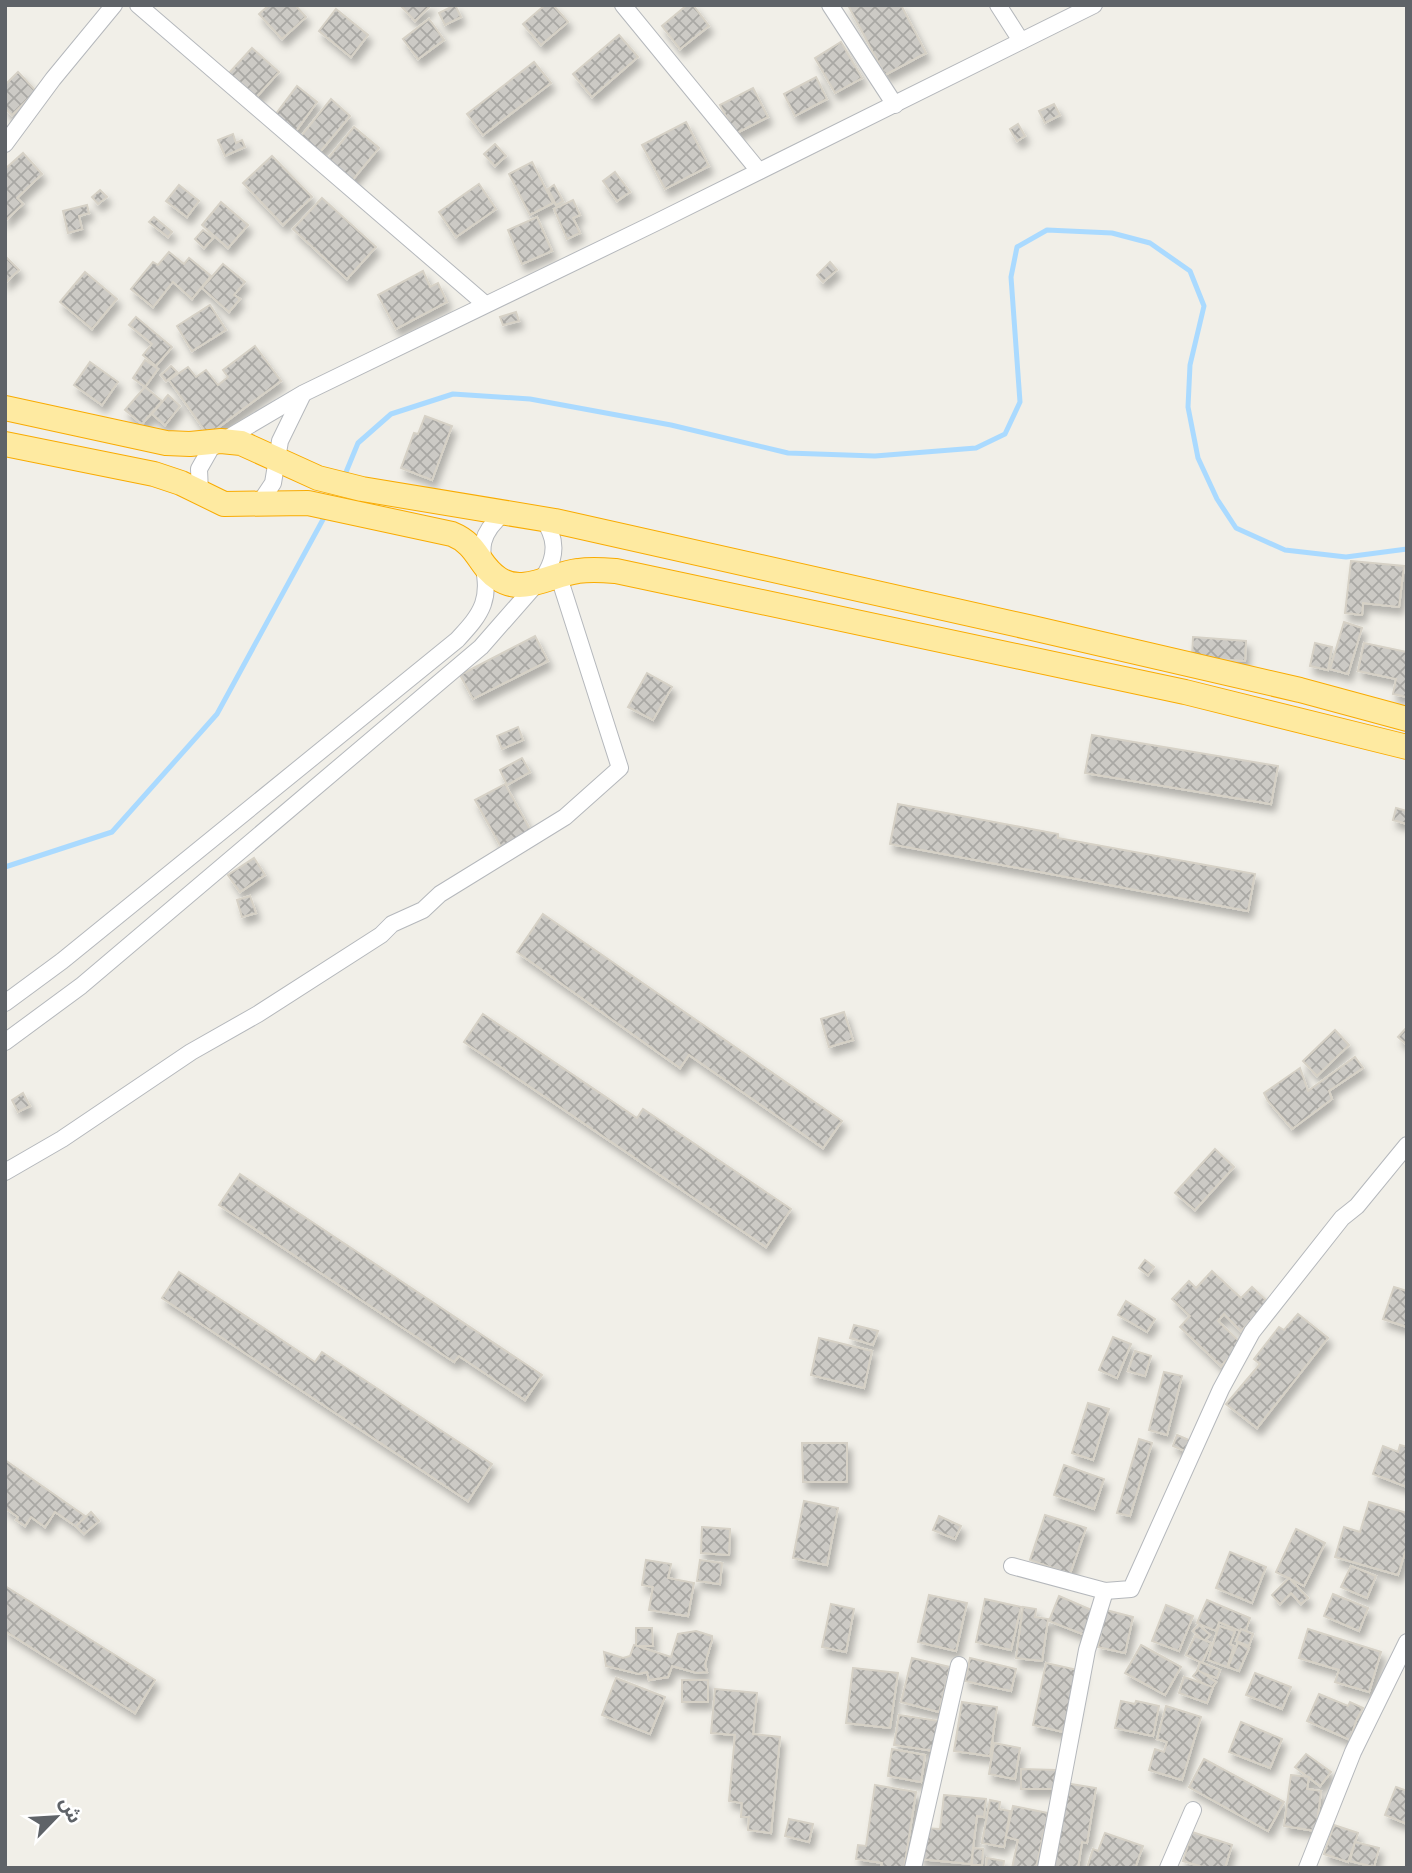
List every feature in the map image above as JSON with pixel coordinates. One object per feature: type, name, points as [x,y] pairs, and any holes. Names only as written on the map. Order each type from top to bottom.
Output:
[{"type":"highway","points":[[5,408],[166,443],[221,441],[251,446],[318,478],[362,489],[543,519],[1041,630],[1300,690],[1407,719]]},
{"type":"highway","points":[[5,444],[154,474],[181,483],[224,504],[308,503],[452,534],[465,539],[481,562],[497,578],[513,586],[524,586],[549,577],[597,570],[636,575],[1185,692],[1407,747]]},
{"type":"street","points":[[5,144],[53,79],[114,5]]},
{"type":"street","points":[[138,5],[485,304]]},
{"type":"street","points":[[623,5],[759,171]]},
{"type":"street","points":[[830,5],[895,105]]},
{"type":"street","points":[[998,5],[1021,41]]},
{"type":"street","points":[[200,493],[199,469],[211,448],[304,394],[1094,5]]},
{"type":"street","points":[[259,504],[272,483],[286,424],[304,394]]},
{"type":"street","points":[[5,1003],[62,961],[457,640],[472,624],[482,605],[485,584],[481,562],[484,540],[488,529],[504,513]]},
{"type":"street","points":[[5,1172],[62,1139],[191,1052],[269,1007],[381,935],[392,924],[422,910],[440,894],[565,817],[620,768],[546,573],[554,555],[553,536],[543,519]]},
{"type":"street","points":[[5,1042],[81,986],[481,647],[549,577]]},
{"type":"street","points":[[1012,1566],[1105,1591],[1131,1589],[1221,1390],[1252,1332],[1342,1218],[1357,1206],[1407,1146]]},
{"type":"street","points":[[1046,1868],[1087,1650],[1105,1591]]},
{"type":"street","points":[[1307,1868],[1353,1752],[1407,1642]]},
{"type":"street","points":[[914,1868],[959,1665]]},
{"type":"street","points":[[1168,1868],[1193,1810]]},
{"type":"building","points":[[269,5],[295,5],[306,17],[282,39],[259,14]]},
{"type":"building","points":[[400,5],[431,5],[415,21]]},
{"type":"building","points":[[455,5],[461,17],[445,25],[439,13]]},
{"type":"building","points":[[545,5],[553,5],[568,22],[541,45],[523,24]]},
{"type":"building","points":[[687,5],[693,5],[709,26],[680,49],[662,26]]},
{"type":"building","points":[[848,5],[901,5],[926,53],[885,75]]},
{"type":"building","points":[[336,9],[368,35],[351,57],[319,31]]},
{"type":"building","points":[[429,19],[444,40],[418,59],[403,39]]},
{"type":"building","points":[[619,35],[638,57],[592,97],[573,74]]},
{"type":"building","points":[[841,42],[862,78],[835,93],[815,58]]},
{"type":"building","points":[[252,48],[279,72],[252,102],[229,73]]},
{"type":"building","points":[[534,62],[551,83],[483,135],[467,114]]},
{"type":"building","points":[[18,72],[36,91],[12,115],[5,108],[5,85]]},
{"type":"building","points":[[816,77],[827,99],[795,116],[784,94]]},
{"type":"building","points":[[297,86],[317,102],[293,135],[272,119]]},
{"type":"building","points":[[753,88],[768,117],[735,134],[720,105]]},
{"type":"building","points":[[331,99],[350,116],[320,152],[301,136]]},
{"type":"building","points":[[1054,104],[1060,115],[1045,123],[1039,111]]},
{"type":"building","points":[[686,122],[709,166],[665,189],[642,145]]},
{"type":"building","points":[[1018,124],[1025,136],[1017,141],[1010,129]]},
{"type":"building","points":[[354,127],[379,148],[350,183],[325,162]]},
{"type":"building","points":[[233,134],[236,143],[242,140],[245,147],[225,156],[218,140]]},
{"type":"building","points":[[495,144],[506,156],[495,166],[484,154]]},
{"type":"building","points":[[23,153],[42,174],[17,198],[23,204],[5,221],[5,169]]},
{"type":"building","points":[[272,156],[312,197],[283,225],[243,183]]},
{"type":"building","points":[[532,162],[553,203],[530,215],[509,174]]},
{"type":"building","points":[[615,172],[630,192],[617,201],[603,181]]},
{"type":"building","points":[[479,184],[496,209],[456,237],[439,212]]},
{"type":"building","points":[[179,185],[199,201],[187,217],[166,201]]},
{"type":"building","points":[[554,185],[563,201],[556,205],[548,189]]},
{"type":"building","points":[[100,190],[107,197],[98,204],[92,197]]},
{"type":"building","points":[[322,198],[376,247],[347,279],[293,229]]},
{"type":"building","points":[[573,200],[580,215],[573,218],[580,233],[567,239],[554,209]]},
{"type":"building","points":[[221,202],[248,225],[228,248],[202,225]]},
{"type":"building","points":[[87,205],[89,213],[79,216],[82,229],[68,233],[63,211]]},
{"type":"building","points":[[154,217],[172,232],[168,237],[149,222]]},
{"type":"building","points":[[537,217],[552,251],[522,264],[508,230]]},
{"type":"building","points":[[203,230],[213,238],[204,248],[195,239]]},
{"type":"building","points":[[169,252],[184,264],[189,258],[211,276],[192,299],[173,282],[153,307],[131,289],[153,262],[158,265]]},
{"type":"building","points":[[5,256],[19,270],[5,283]]},
{"type":"building","points":[[830,262],[837,270],[823,282],[817,275]]},
{"type":"building","points":[[223,264],[245,282],[234,295],[240,299],[229,312],[202,288]]},
{"type":"building","points":[[423,271],[430,287],[438,283],[447,302],[396,329],[378,295]]},
{"type":"building","points":[[85,272],[117,299],[92,329],[60,302]]},
{"type":"building","points":[[210,305],[226,330],[192,351],[177,326]]},
{"type":"building","points":[[516,312],[519,321],[503,325],[500,317]]},
{"type":"building","points":[[136,317],[172,347],[156,366],[143,355],[152,344],[129,325]]},
{"type":"building","points":[[255,346],[281,381],[208,435],[169,380],[188,367],[196,377],[206,370],[218,385],[228,377],[223,370]]},
{"type":"building","points":[[145,360],[158,369],[145,387],[133,378]]},
{"type":"building","points":[[90,362],[118,382],[102,405],[74,385]]},
{"type":"building","points":[[171,366],[177,372],[166,381],[161,375]]},
{"type":"building","points":[[145,387],[162,401],[142,424],[125,410]]},
{"type":"building","points":[[168,395],[180,406],[165,425],[152,414]]},
{"type":"building","points":[[425,416],[452,426],[432,480],[401,468],[414,433],[418,434]]},
{"type":"building","points":[[1351,561],[1404,566],[1399,607],[1363,603],[1362,615],[1345,613]]},
{"type":"building","points":[[1344,622],[1362,628],[1348,674],[1330,669]]},
{"type":"building","points":[[535,636],[548,661],[473,699],[460,675]]},
{"type":"building","points":[[1193,637],[1246,641],[1245,661],[1192,657]]},
{"type":"building","points":[[1315,643],[1332,647],[1328,670],[1310,666]]},
{"type":"building","points":[[1364,643],[1407,652],[1407,697],[1393,694],[1396,679],[1358,671]]},
{"type":"building","points":[[647,673],[672,687],[653,720],[628,707]]},
{"type":"building","points":[[518,727],[523,740],[502,749],[497,736]]},
{"type":"building","points":[[1092,735],[1278,766],[1271,804],[1085,773]]},
{"type":"building","points":[[522,758],[530,772],[507,785],[500,770]]},
{"type":"building","points":[[505,784],[531,831],[501,847],[475,800]]},
{"type":"building","points":[[898,804],[1058,834],[1058,838],[1255,874],[1248,911],[890,844]]},
{"type":"building","points":[[1396,808],[1407,811],[1407,824],[1393,820]]},
{"type":"building","points":[[254,858],[265,875],[240,892],[228,875]]},
{"type":"building","points":[[250,896],[256,913],[242,917],[237,900]]},
{"type":"building","points":[[543,914],[842,1121],[823,1148],[689,1055],[680,1068],[517,952]]},
{"type":"building","points":[[844,1012],[853,1040],[829,1047],[821,1019]]},
{"type":"building","points":[[483,1014],[637,1118],[643,1109],[791,1209],[766,1247],[464,1042]]},
{"type":"building","points":[[1407,1027],[1407,1045],[1398,1037]]},
{"type":"building","points":[[1335,1030],[1349,1045],[1317,1076],[1303,1061]]},
{"type":"building","points":[[1355,1057],[1363,1068],[1329,1091],[1332,1099],[1292,1129],[1264,1093],[1300,1068],[1308,1091]]},
{"type":"building","points":[[23,1093],[30,1106],[18,1112],[12,1100]]},
{"type":"building","points":[[1215,1149],[1234,1167],[1195,1210],[1175,1193]]},
{"type":"building","points":[[240,1174],[542,1375],[525,1400],[459,1356],[454,1362],[219,1205]]},
{"type":"building","points":[[1145,1260],[1154,1267],[1148,1275],[1139,1268]]},
{"type":"building","points":[[1212,1271],[1241,1298],[1252,1287],[1268,1302],[1241,1331],[1224,1314],[1218,1321],[1242,1344],[1221,1366],[1180,1327],[1190,1316],[1172,1299],[1189,1281],[1196,1288]]},
{"type":"building","points":[[179,1272],[315,1362],[322,1352],[492,1464],[468,1501],[162,1298]]},
{"type":"building","points":[[1394,1287],[1407,1291],[1407,1327],[1383,1319]]},
{"type":"building","points":[[1126,1301],[1155,1319],[1147,1332],[1118,1315]]},
{"type":"building","points":[[1298,1314],[1328,1338],[1257,1428],[1226,1404],[1260,1364],[1254,1359],[1279,1327],[1284,1330]]},
{"type":"building","points":[[854,1325],[878,1331],[873,1345],[850,1338]]},
{"type":"building","points":[[1113,1337],[1131,1344],[1117,1378],[1099,1370]]},
{"type":"building","points":[[819,1338],[872,1351],[864,1388],[811,1375]]},
{"type":"building","points":[[1135,1351],[1151,1356],[1145,1376],[1128,1371]]},
{"type":"building","points":[[1164,1372],[1182,1376],[1167,1435],[1149,1430]]},
{"type":"building","points":[[1088,1403],[1109,1409],[1093,1460],[1072,1453]]},
{"type":"building","points":[[1177,1435],[1189,1440],[1185,1451],[1173,1446]]},
{"type":"building","points":[[1139,1439],[1152,1443],[1130,1516],[1117,1513]]},
{"type":"building","points":[[802,1443],[847,1443],[847,1482],[803,1482]]},
{"type":"building","points":[[1400,1445],[1407,1447],[1407,1487],[1373,1474],[1383,1446],[1398,1452]]},
{"type":"building","points":[[5,1460],[85,1516],[77,1527],[55,1512],[45,1527],[31,1517],[25,1526],[16,1520],[18,1517],[5,1508]]},
{"type":"building","points":[[1064,1465],[1104,1479],[1094,1509],[1054,1495]]},
{"type":"building","points":[[804,1501],[838,1508],[827,1565],[793,1558]]},
{"type":"building","points":[[1369,1502],[1407,1513],[1407,1546],[1398,1575],[1335,1557],[1344,1527],[1360,1532]]},
{"type":"building","points":[[91,1512],[99,1521],[84,1534],[76,1526]]},
{"type":"building","points":[[1045,1515],[1086,1528],[1070,1574],[1030,1560]]},
{"type":"building","points":[[939,1516],[961,1526],[955,1539],[933,1530]]},
{"type":"building","points":[[702,1527],[730,1529],[729,1555],[701,1553]]},
{"type":"building","points":[[1296,1529],[1325,1543],[1304,1586],[1276,1572]]},
{"type":"building","points":[[1230,1552],[1266,1567],[1252,1603],[1216,1588]]},
{"type":"building","points":[[646,1560],[671,1564],[668,1578],[694,1583],[688,1616],[649,1610],[653,1587],[642,1585]]},
{"type":"building","points":[[700,1560],[722,1563],[720,1584],[697,1581]]},
{"type":"building","points":[[1351,1566],[1376,1576],[1367,1598],[1341,1587]]},
{"type":"building","points":[[1289,1578],[1308,1598],[1301,1604],[1291,1593],[1280,1604],[1272,1595]]},
{"type":"building","points":[[5,1586],[155,1680],[135,1713],[5,1631]]},
{"type":"building","points":[[1333,1594],[1368,1608],[1359,1631],[1324,1616]]},
{"type":"building","points":[[929,1595],[967,1603],[956,1651],[918,1642]]},
{"type":"building","points":[[1059,1596],[1094,1611],[1085,1635],[1049,1621]]},
{"type":"building","points":[[985,1599],[1021,1607],[1011,1650],[976,1642]]},
{"type":"building","points":[[1207,1600],[1250,1618],[1245,1633],[1219,1622],[1216,1631],[1197,1623]]},
{"type":"building","points":[[831,1604],[854,1609],[846,1652],[822,1647]]},
{"type":"building","points":[[1166,1605],[1193,1616],[1179,1651],[1152,1641]]},
{"type":"building","points":[[1023,1607],[1036,1609],[1035,1617],[1048,1619],[1042,1661],[1016,1658]]},
{"type":"building","points":[[1106,1610],[1133,1617],[1125,1653],[1098,1647]]},
{"type":"building","points":[[1199,1625],[1210,1635],[1204,1641],[1193,1631]]},
{"type":"building","points":[[1219,1626],[1235,1631],[1230,1644],[1234,1646],[1227,1667],[1208,1660]]},
{"type":"building","points":[[636,1628],[652,1628],[653,1646],[636,1646]]},
{"type":"building","points":[[1241,1629],[1253,1634],[1249,1646],[1236,1641]]},
{"type":"building","points":[[1308,1629],[1381,1652],[1369,1692],[1335,1682],[1339,1670],[1299,1658]]},
{"type":"building","points":[[696,1631],[712,1636],[705,1664],[707,1672],[697,1673],[672,1666],[668,1677],[649,1680],[647,1672],[639,1674],[606,1666],[604,1652],[623,1658],[630,1656],[634,1645],[671,1657],[678,1634]]},
{"type":"building","points":[[1195,1636],[1211,1643],[1202,1663],[1186,1655]]},
{"type":"building","points":[[1238,1643],[1249,1648],[1239,1671],[1228,1667]]},
{"type":"building","points":[[1141,1645],[1181,1667],[1165,1695],[1125,1673]]},
{"type":"building","points":[[912,1658],[950,1667],[939,1712],[901,1702]]},
{"type":"building","points":[[970,1658],[1016,1669],[1011,1691],[965,1681]]},
{"type":"building","points":[[1200,1662],[1220,1670],[1217,1678],[1197,1671]]},
{"type":"building","points":[[1046,1663],[1082,1671],[1068,1733],[1033,1725]]},
{"type":"building","points":[[853,1668],[898,1673],[890,1728],[846,1723]]},
{"type":"building","points":[[1198,1670],[1216,1682],[1211,1689],[1193,1676]]},
{"type":"building","points":[[1255,1673],[1291,1687],[1282,1709],[1246,1695]]},
{"type":"building","points":[[1184,1677],[1213,1687],[1207,1703],[1179,1693]]},
{"type":"building","points":[[616,1678],[665,1697],[650,1734],[602,1715]]},
{"type":"building","points":[[682,1680],[708,1680],[708,1702],[682,1702]]},
{"type":"building","points":[[715,1689],[757,1693],[753,1734],[780,1737],[771,1833],[748,1830],[749,1817],[741,1817],[742,1803],[729,1801],[735,1735],[711,1733]]},
{"type":"building","points":[[1319,1694],[1348,1706],[1350,1702],[1363,1708],[1350,1740],[1307,1721]]},
{"type":"building","points":[[1121,1701],[1159,1706],[1153,1736],[1115,1728]]},
{"type":"building","points":[[962,1702],[997,1707],[990,1756],[954,1751]]},
{"type":"building","points":[[1166,1706],[1201,1717],[1182,1780],[1149,1770],[1155,1749],[1164,1752],[1167,1742],[1157,1739]]},
{"type":"building","points":[[899,1715],[939,1721],[935,1751],[894,1745]]},
{"type":"building","points":[[1241,1722],[1282,1739],[1270,1768],[1229,1752]]},
{"type":"building","points":[[994,1743],[1020,1748],[1015,1779],[989,1774]]},
{"type":"building","points":[[892,1749],[925,1755],[921,1782],[888,1776]]},
{"type":"building","points":[[1306,1754],[1331,1772],[1320,1786],[1295,1767]]},
{"type":"building","points":[[1204,1759],[1284,1802],[1268,1831],[1189,1787]]},
{"type":"building","points":[[1021,1769],[1056,1770],[1056,1789],[1021,1789]]},
{"type":"building","points":[[1291,1775],[1309,1777],[1307,1789],[1321,1791],[1316,1831],[1284,1826]]},
{"type":"building","points":[[1065,1783],[1096,1788],[1087,1843],[1082,1842],[1078,1868],[1052,1868]]},
{"type":"building","points":[[875,1785],[916,1792],[904,1868],[881,1868],[882,1863],[856,1859],[858,1845],[866,1846]]},
{"type":"building","points":[[1396,1787],[1407,1791],[1407,1824],[1385,1815]]},
{"type":"building","points":[[944,1795],[986,1799],[984,1817],[977,1816],[971,1864],[920,1859],[923,1828],[940,1829]]},
{"type":"building","points":[[990,1800],[1000,1802],[999,1809],[1010,1811],[1004,1847],[982,1843]]},
{"type":"building","points":[[1013,1806],[1048,1813],[1036,1868],[1012,1868],[1018,1840],[1006,1837]]},
{"type":"building","points":[[789,1819],[813,1824],[809,1842],[785,1836]]},
{"type":"building","points":[[1334,1825],[1358,1833],[1348,1862],[1324,1854]]},
{"type":"building","points":[[1192,1832],[1232,1845],[1225,1868],[1206,1868],[1183,1861]]},
{"type":"building","points":[[1105,1833],[1143,1846],[1135,1868],[1087,1868],[1093,1849],[1098,1851]]},
{"type":"building","points":[[1355,1842],[1379,1848],[1374,1867],[1350,1861]]},
{"type":"building","points":[[973,1848],[983,1849],[982,1865],[972,1865]]},
{"type":"building","points":[[987,1858],[1004,1861],[1003,1868],[986,1868]]},
{"type":"waterway","points":[[344,477],[358,443],[391,414],[453,394],[530,399],[671,425],[788,453],[875,456],[976,448],[1005,434],[1020,402],[1011,277],[1017,247],[1047,230],[1112,233],[1150,243],[1190,271],[1204,306],[1190,365],[1188,407],[1198,458],[1217,499],[1236,528],[1285,550],[1346,557],[1407,549]]},
{"type":"waterway","points":[[5,867],[112,832],[217,714],[326,514]]}]
